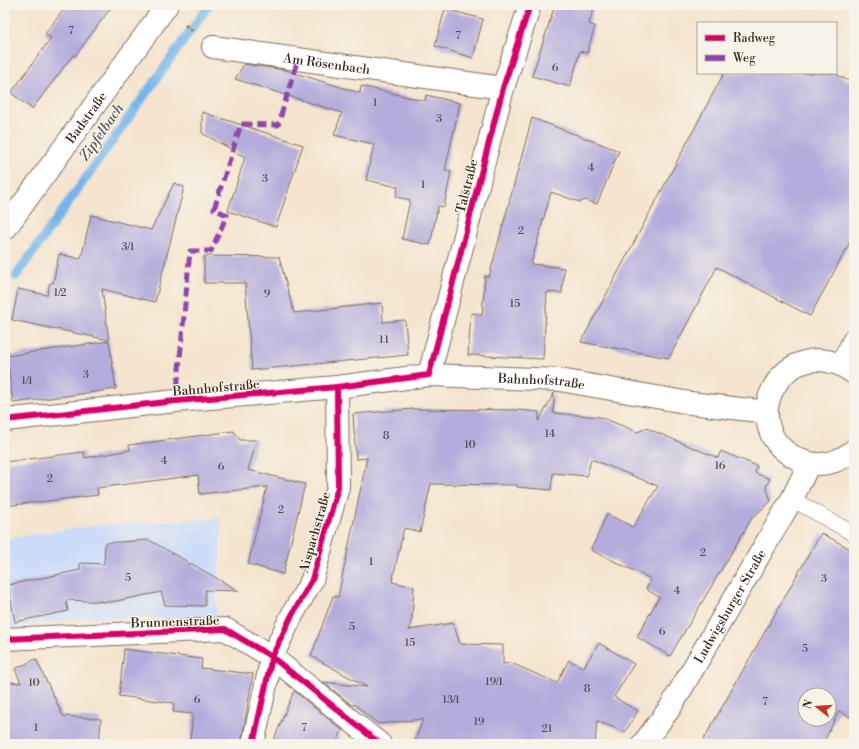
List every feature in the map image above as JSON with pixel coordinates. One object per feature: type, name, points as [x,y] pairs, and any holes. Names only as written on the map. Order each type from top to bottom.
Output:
[{"type":"street","name":"Talstraße","points":[[429,375],[503,88],[530,5]]},
{"type":"street","name":"Badstraße","points":[[5,229],[165,7]]},
{"type":"street","name":"Am Rösenbach","points":[[212,47],[503,88]]},
{"type":"street","points":[[854,340],[848,369],[828,360],[813,360],[798,364],[784,372],[774,384],[770,392],[767,412],[770,431],[781,448],[792,457],[809,464],[827,464],[847,456],[854,450]]},
{"type":"street","name":"Bahnhofstraße","points":[[5,420],[176,401],[337,386],[429,375],[560,380],[690,403],[767,412]]},
{"type":"street","name":"Aispachstraße","points":[[253,744],[272,657],[291,617],[312,580],[338,487],[337,386]]},
{"type":"street","name":"Ludwigsburger Straße","points":[[643,744],[670,708],[792,499],[809,464]]},
{"type":"street","name":"Brunnenstraße","points":[[5,639],[225,630],[272,657],[380,744]]},
{"type":"lane","points":[[792,499],[854,534]]},
{"type":"path","points":[[165,7],[212,47]]},
{"type":"shaded area","points":[[222,518],[216,619],[83,618],[5,629],[5,539],[98,525]]},
{"type":"building","points":[[67,5],[113,5],[75,56],[73,55],[32,109],[11,93],[51,38],[45,34]]},
{"type":"building","points":[[555,5],[595,5],[589,24],[595,26],[587,53],[580,51],[570,87],[532,76]]},
{"type":"building","points":[[445,9],[483,19],[473,58],[435,46]]},
{"type":"building","points":[[244,64],[285,70],[360,93],[361,86],[425,101],[426,95],[460,103],[445,170],[451,172],[444,207],[438,206],[430,245],[402,239],[410,200],[396,197],[398,187],[366,180],[374,144],[334,135],[342,113],[235,79]]},
{"type":"building","points":[[723,74],[836,74],[854,84],[854,235],[810,316],[717,267],[669,358],[581,342]]},
{"type":"building","points":[[202,112],[303,145],[276,227],[228,211],[245,157],[202,133]]},
{"type":"building","points":[[532,118],[619,151],[597,204],[585,200],[580,202],[551,192],[531,264],[564,268],[562,293],[547,292],[543,359],[468,355],[471,313],[482,315],[485,276],[489,277]]},
{"type":"building","points":[[174,183],[184,187],[155,302],[102,289],[109,340],[12,320],[18,289],[47,295],[50,283],[53,283],[59,254],[81,259],[91,215],[151,230]]},
{"type":"building","points":[[204,256],[279,257],[294,313],[382,303],[383,322],[405,320],[408,355],[252,370],[245,283],[204,283]]},
{"type":"building","points":[[109,341],[116,389],[13,403],[7,356]]},
{"type":"building","points":[[554,393],[553,413],[600,417],[638,432],[646,428],[718,458],[721,451],[757,466],[755,473],[770,479],[766,487],[771,501],[752,518],[670,656],[637,637],[659,597],[646,589],[651,579],[591,550],[607,514],[633,527],[658,486],[591,459],[587,476],[553,473],[551,490],[517,487],[517,485],[431,484],[420,532],[404,528],[392,582],[414,587],[412,618],[409,630],[453,623],[460,644],[503,645],[503,664],[511,663],[557,683],[569,660],[583,668],[599,643],[634,664],[614,697],[638,711],[625,732],[597,721],[595,744],[414,744],[423,719],[378,724],[354,704],[353,706],[323,682],[367,687],[311,656],[333,596],[338,597],[367,458],[356,459],[353,414],[413,409],[519,410],[539,412],[539,421]]},
{"type":"building","points":[[234,431],[240,440],[257,440],[248,470],[305,484],[283,574],[248,564],[267,487],[200,494],[198,475],[97,488],[98,495],[5,506],[5,462],[84,452],[85,458],[130,450],[129,445]]},
{"type":"building","points":[[821,533],[854,551],[854,719],[839,711],[837,715],[837,687],[797,687],[797,727],[831,727],[823,744],[701,744]]},
{"type":"building","points":[[149,540],[188,562],[188,564],[192,564],[239,591],[205,590],[205,606],[165,605],[161,592],[111,602],[66,600],[68,611],[15,622],[8,585],[80,570],[80,563],[104,564],[105,543]]},
{"type":"building","points":[[124,649],[202,659],[201,668],[253,674],[241,744],[213,744],[190,741],[193,714],[173,712],[174,703],[119,696]]},
{"type":"building","points":[[36,659],[63,716],[101,719],[99,744],[5,744],[5,682],[21,683],[15,669]]},
{"type":"building","points":[[294,691],[342,730],[336,744],[272,744]]},
{"type":"waterway","name":"Zipfelbach","points":[[16,276],[209,5]]},
{"type":"marked path","points":[[176,401],[190,251],[211,251],[227,215],[214,209],[241,124],[278,125],[298,59]]},
{"type":"cycle path","points":[[5,420],[176,401],[337,387],[429,375],[503,88],[530,5]]},
{"type":"cycle path","points":[[253,744],[272,657],[291,617],[312,580],[338,487],[337,387]]},
{"type":"cycle path","points":[[5,639],[225,629],[272,657],[380,744]]}]
